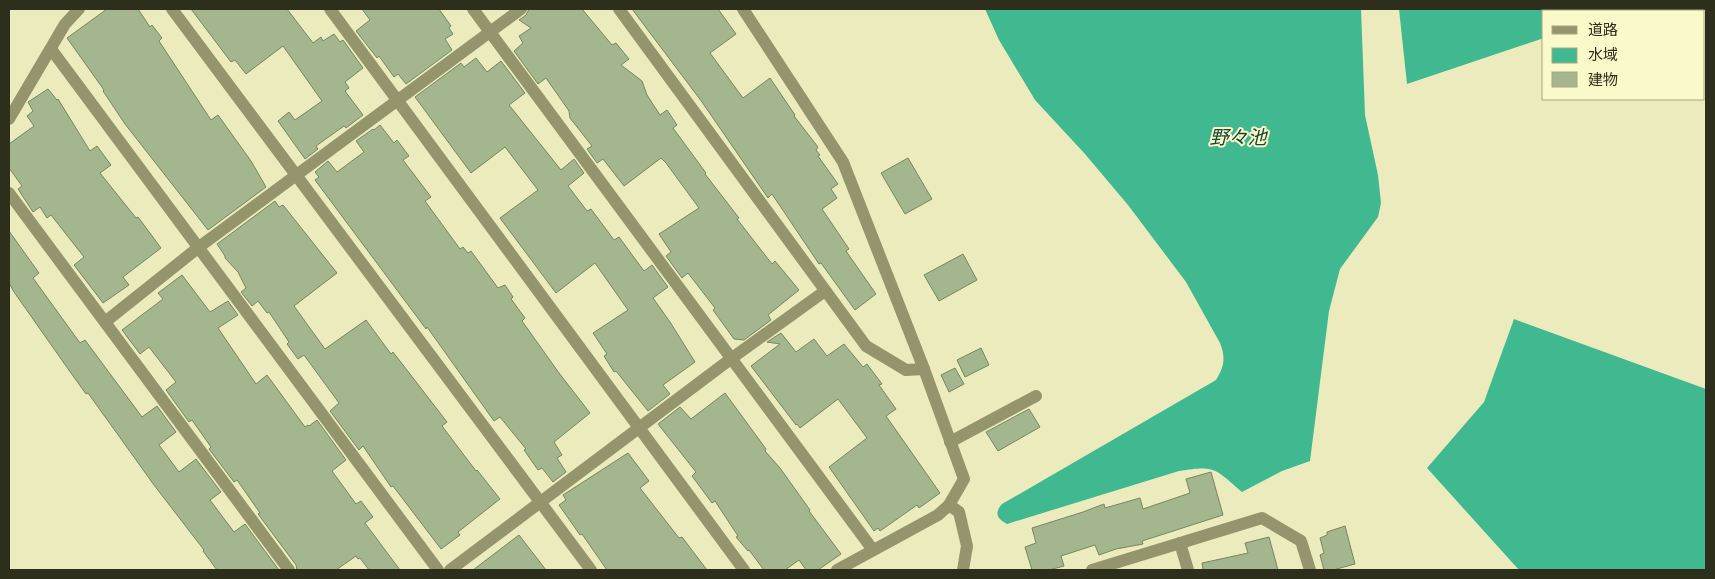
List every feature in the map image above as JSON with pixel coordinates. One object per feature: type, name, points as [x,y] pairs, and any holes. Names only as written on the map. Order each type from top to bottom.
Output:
[{"type":"street","points":[[9,119],[65,24],[79,9]]},
{"type":"street","points":[[172,9],[591,570]]},
{"type":"street","points":[[330,9],[744,570]]},
{"type":"street","points":[[473,9],[873,550]]},
{"type":"street","points":[[105,322],[199,247],[296,174],[521,9]]},
{"type":"street","points":[[619,9],[866,346],[906,370],[924,369]]},
{"type":"street","points":[[743,9],[843,162],[924,369],[964,480],[949,505],[938,514],[837,570]]},
{"type":"street","points":[[51,49],[438,570]]},
{"type":"street","points":[[9,193],[290,570]]},
{"type":"street","points":[[450,570],[732,358],[825,291]]},
{"type":"street","points":[[950,442],[1036,396]]},
{"type":"street","points":[[949,505],[959,512],[965,537],[966,546],[963,570]]},
{"type":"street","points":[[1092,570],[1262,518],[1301,541],[1310,570]]},
{"type":"street","points":[[1180,543],[1188,570]]},
{"type":"water","name":"野々池","points":[[985,9],[1361,9],[1365,115],[1378,175],[1381,203],[1378,217],[1340,269],[1329,311],[1310,461],[1282,471],[1242,492],[1226,478],[1214,471],[1191,469],[1179,471],[1007,524],[999,518],[997,513],[1002,504],[1216,380],[1221,371],[1223,353],[1220,343],[1186,282],[1128,205],[1085,154],[1035,100],[999,40]]},
{"type":"water","points":[[1399,9],[1628,9],[1542,10],[1542,39],[1407,84]]},
{"type":"water","points":[[1514,319],[1706,389],[1706,570],[1519,570],[1427,468],[1484,402]]},
{"type":"building","points":[[107,9],[138,9],[150,27],[152,25],[162,38],[159,41],[211,120],[218,115],[251,161],[266,187],[208,230],[125,124],[104,90],[67,38]]},
{"type":"building","points":[[191,9],[287,9],[313,43],[321,37],[323,41],[334,34],[340,42],[343,40],[363,68],[345,82],[349,88],[345,91],[363,115],[316,146],[318,149],[305,159],[278,121],[289,112],[295,120],[322,101],[283,46],[246,74],[235,60],[231,62]]},
{"type":"building","points":[[362,9],[439,9],[451,26],[449,28],[453,34],[445,39],[452,50],[406,84],[398,74],[394,77],[379,56],[377,58],[356,31],[370,20]]},
{"type":"building","points":[[529,9],[582,9],[612,45],[616,43],[629,59],[621,65],[642,81],[647,95],[660,115],[667,110],[677,125],[673,128],[739,218],[737,219],[772,264],[775,261],[799,290],[768,315],[771,320],[744,340],[734,339],[713,310],[715,308],[688,273],[682,278],[666,256],[671,252],[659,234],[699,208],[666,163],[661,158],[624,186],[603,159],[597,163],[587,149],[592,146],[570,118],[569,111],[546,78],[538,84],[514,51],[523,43],[519,36],[531,28],[519,20],[526,15]]},
{"type":"building","points":[[632,9],[718,9],[736,34],[710,53],[743,98],[770,78],[794,116],[818,147],[816,150],[820,155],[818,156],[838,184],[831,189],[837,198],[822,209],[849,249],[846,251],[876,294],[855,310],[821,263],[819,264],[772,194],[768,198],[702,102]]},
{"type":"building","points":[[476,58],[487,72],[501,61],[525,93],[509,105],[561,170],[574,159],[584,173],[568,186],[587,211],[591,209],[614,240],[619,237],[644,271],[652,265],[668,287],[653,298],[695,362],[663,385],[670,394],[648,411],[616,371],[614,372],[604,356],[607,354],[593,333],[628,310],[595,263],[556,293],[500,218],[538,190],[505,147],[471,173],[415,97],[461,63],[464,67]]},
{"type":"building","points":[[48,89],[58,99],[90,151],[97,146],[111,165],[100,173],[136,218],[138,217],[161,248],[123,277],[129,285],[103,303],[74,265],[84,257],[51,215],[47,218],[40,207],[33,212],[18,189],[22,186],[9,168],[9,144],[34,126],[27,116],[33,111],[28,102]]},
{"type":"building","points":[[380,125],[394,143],[397,140],[409,156],[403,160],[431,197],[425,201],[460,249],[463,247],[468,253],[471,251],[498,288],[505,285],[513,297],[511,299],[525,318],[522,321],[590,413],[554,442],[562,455],[557,458],[566,472],[553,482],[542,468],[538,470],[524,450],[526,449],[500,417],[494,421],[427,327],[426,329],[315,180],[319,177],[315,172],[328,161],[337,172],[364,152],[356,141]]},
{"type":"building","points":[[908,158],[932,199],[905,214],[881,173]]},
{"type":"building","points":[[275,201],[279,207],[283,205],[337,273],[294,306],[325,349],[366,320],[391,354],[393,352],[447,422],[442,426],[500,499],[458,532],[460,535],[441,549],[393,486],[391,487],[363,446],[359,450],[330,411],[339,403],[304,355],[298,359],[269,312],[267,313],[258,301],[252,306],[241,292],[246,288],[238,272],[225,258],[217,244]]},
{"type":"building","points":[[9,231],[39,273],[33,278],[80,343],[85,340],[142,417],[157,406],[176,432],[159,445],[179,472],[196,459],[221,492],[210,500],[234,532],[245,524],[279,570],[217,570],[88,393],[86,394],[14,292],[9,283]]},
{"type":"building","points":[[963,254],[977,280],[939,301],[924,275]]},
{"type":"building","points":[[182,275],[210,312],[228,301],[238,315],[218,328],[256,384],[267,375],[305,427],[317,420],[346,460],[332,471],[356,504],[361,501],[373,517],[365,523],[400,570],[369,570],[360,558],[358,559],[356,556],[336,570],[297,570],[296,565],[258,514],[260,513],[237,480],[234,482],[209,449],[211,447],[192,420],[189,422],[166,390],[176,382],[149,347],[140,354],[122,330],[163,299],[158,293]]},
{"type":"building","points":[[781,333],[796,352],[814,339],[827,356],[844,344],[863,367],[867,364],[882,384],[879,385],[896,409],[886,416],[940,493],[919,508],[917,505],[880,531],[878,528],[874,531],[829,467],[867,438],[838,399],[800,428],[751,366],[780,344],[767,342]]},
{"type":"building","points":[[981,348],[989,365],[965,377],[957,360]]},
{"type":"building","points":[[955,368],[964,384],[949,392],[941,375]]},
{"type":"building","points":[[725,393],[841,554],[818,570],[806,570],[799,560],[785,570],[764,570],[749,550],[736,537],[738,536],[715,501],[712,503],[692,476],[696,472],[658,424],[680,407],[691,419]]},
{"type":"building","points":[[1029,409],[1040,427],[998,451],[986,432]]},
{"type":"building","points":[[628,453],[649,481],[640,488],[679,538],[682,537],[707,570],[607,570],[559,505],[566,500],[563,495]]},
{"type":"building","points":[[1211,472],[1223,515],[1142,541],[1143,544],[1116,549],[1099,555],[1095,545],[1061,556],[1064,566],[1049,570],[1032,570],[1025,547],[1036,543],[1032,528],[1104,504],[1105,508],[1140,498],[1143,509],[1190,493],[1186,479]]},
{"type":"building","points":[[1345,526],[1355,564],[1333,570],[1324,570],[1320,555],[1324,553],[1320,538],[1327,535],[1327,532]]},
{"type":"building","points":[[519,535],[546,570],[473,570]]},
{"type":"building","points":[[1269,537],[1278,570],[1203,570],[1202,563],[1248,553],[1245,543]]}]
